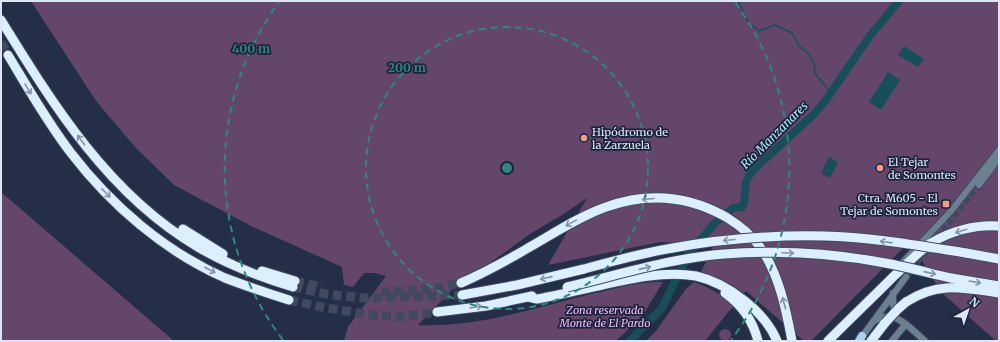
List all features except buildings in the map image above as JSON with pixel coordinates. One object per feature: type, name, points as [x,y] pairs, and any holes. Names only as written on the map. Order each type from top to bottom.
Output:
[{"type":"highway","points":[[1,20],[58,109],[91,154],[137,202],[198,247],[257,276],[294,284]]},
{"type":"highway","points":[[8,55],[47,120],[70,152],[97,184],[126,213],[159,239],[190,259],[224,277],[258,291],[289,300]]},
{"type":"highway","points":[[461,283],[492,269],[587,215],[607,207],[628,201],[650,198],[686,200],[717,212],[735,222],[751,235],[760,247],[781,292],[787,313],[792,341]]},
{"type":"highway","points":[[828,341],[915,257],[931,244],[949,235],[969,228],[990,225],[999,226]]},
{"type":"highway","points":[[462,295],[517,285],[672,248],[725,240],[779,236],[826,236],[868,239],[999,259]]},
{"type":"highway","points":[[568,290],[678,261],[724,254],[775,253],[822,255],[886,263],[951,278],[999,286]]},
{"type":"highway","points":[[437,312],[486,306],[653,275],[696,276],[719,284],[751,306],[763,320],[777,341]]},
{"type":"highway","points":[[687,276],[718,288],[731,298],[744,311],[752,324],[758,341]]},
{"type":"highway","points":[[871,341],[898,308],[921,293],[942,287],[951,287],[999,293]]},
{"type":"street","points":[[824,341],[952,210],[999,150]]},
{"type":"street","points":[[979,185],[999,158]]},
{"type":"street","points":[[860,339],[906,277]]},
{"type":"street","points":[[894,293],[893,304],[896,313],[904,324]]},
{"type":"street","points":[[873,321],[882,317],[892,317],[904,324],[925,341]]},
{"type":"street","points":[[892,341],[904,324]]},
{"type":"green space","name":"Zona reservada Monte de El Pardo","points":[[31,1],[999,1],[999,341],[996,341],[941,292],[910,241],[811,341],[804,341],[746,291],[744,293],[723,280],[701,272],[713,247],[721,235],[712,245],[660,242],[548,265],[587,198],[530,234],[490,263],[465,276],[418,325],[440,325],[483,320],[527,311],[627,286],[663,282],[643,315],[616,341],[344,341],[348,327],[386,276],[375,273],[364,273],[353,287],[344,285],[342,267],[251,226],[174,185],[136,148],[96,101]]},
{"type":"green space","points":[[1,192],[174,341],[1,341]]},
{"type":"green space","points":[[694,282],[716,292],[736,305],[729,311],[705,341],[646,341],[656,331],[686,289]]},
{"type":"green space","points":[[727,329],[730,330],[730,340],[723,341],[720,340],[719,333],[720,330]]},
{"type":"shaded area","points":[[904,46],[924,59],[918,67],[898,55]]},
{"type":"shaded area","points":[[888,72],[900,80],[881,110],[869,102]]},
{"type":"shaded area","points":[[829,157],[838,162],[830,178],[821,173]]},
{"type":"waterway","points":[[738,1],[748,22],[759,31],[775,25],[792,33],[799,46],[809,54],[814,64],[815,73],[831,93]]},
{"type":"waterway","name":"Río Manzanares","points":[[630,341],[662,308],[689,253],[714,224],[733,208],[742,207],[744,203],[746,182],[751,172],[813,115],[826,100],[869,37],[899,1]]},
{"type":"tunnel","points":[[1,42],[8,55]]},
{"type":"tunnel","points":[[937,238],[979,185]]},
{"type":"tunnel","points":[[906,277],[929,248]]},
{"type":"tunnel","points":[[295,281],[322,287]]},
{"type":"tunnel","points":[[381,292],[432,289],[461,283]]},
{"type":"tunnel","points":[[293,287],[327,294],[362,298],[462,295]]},
{"type":"tunnel","points":[[289,300],[364,314],[399,317],[437,312]]},
{"type":"place","name":"Hipódromo de la Zarzuela","points":[[584,138]]},
{"type":"place","name":"El Tejar de Somontes","points":[[880,168]]},
{"type":"place","name":"Ctra. M605 - El Tejar de Somontes","points":[[946,204]]}]
